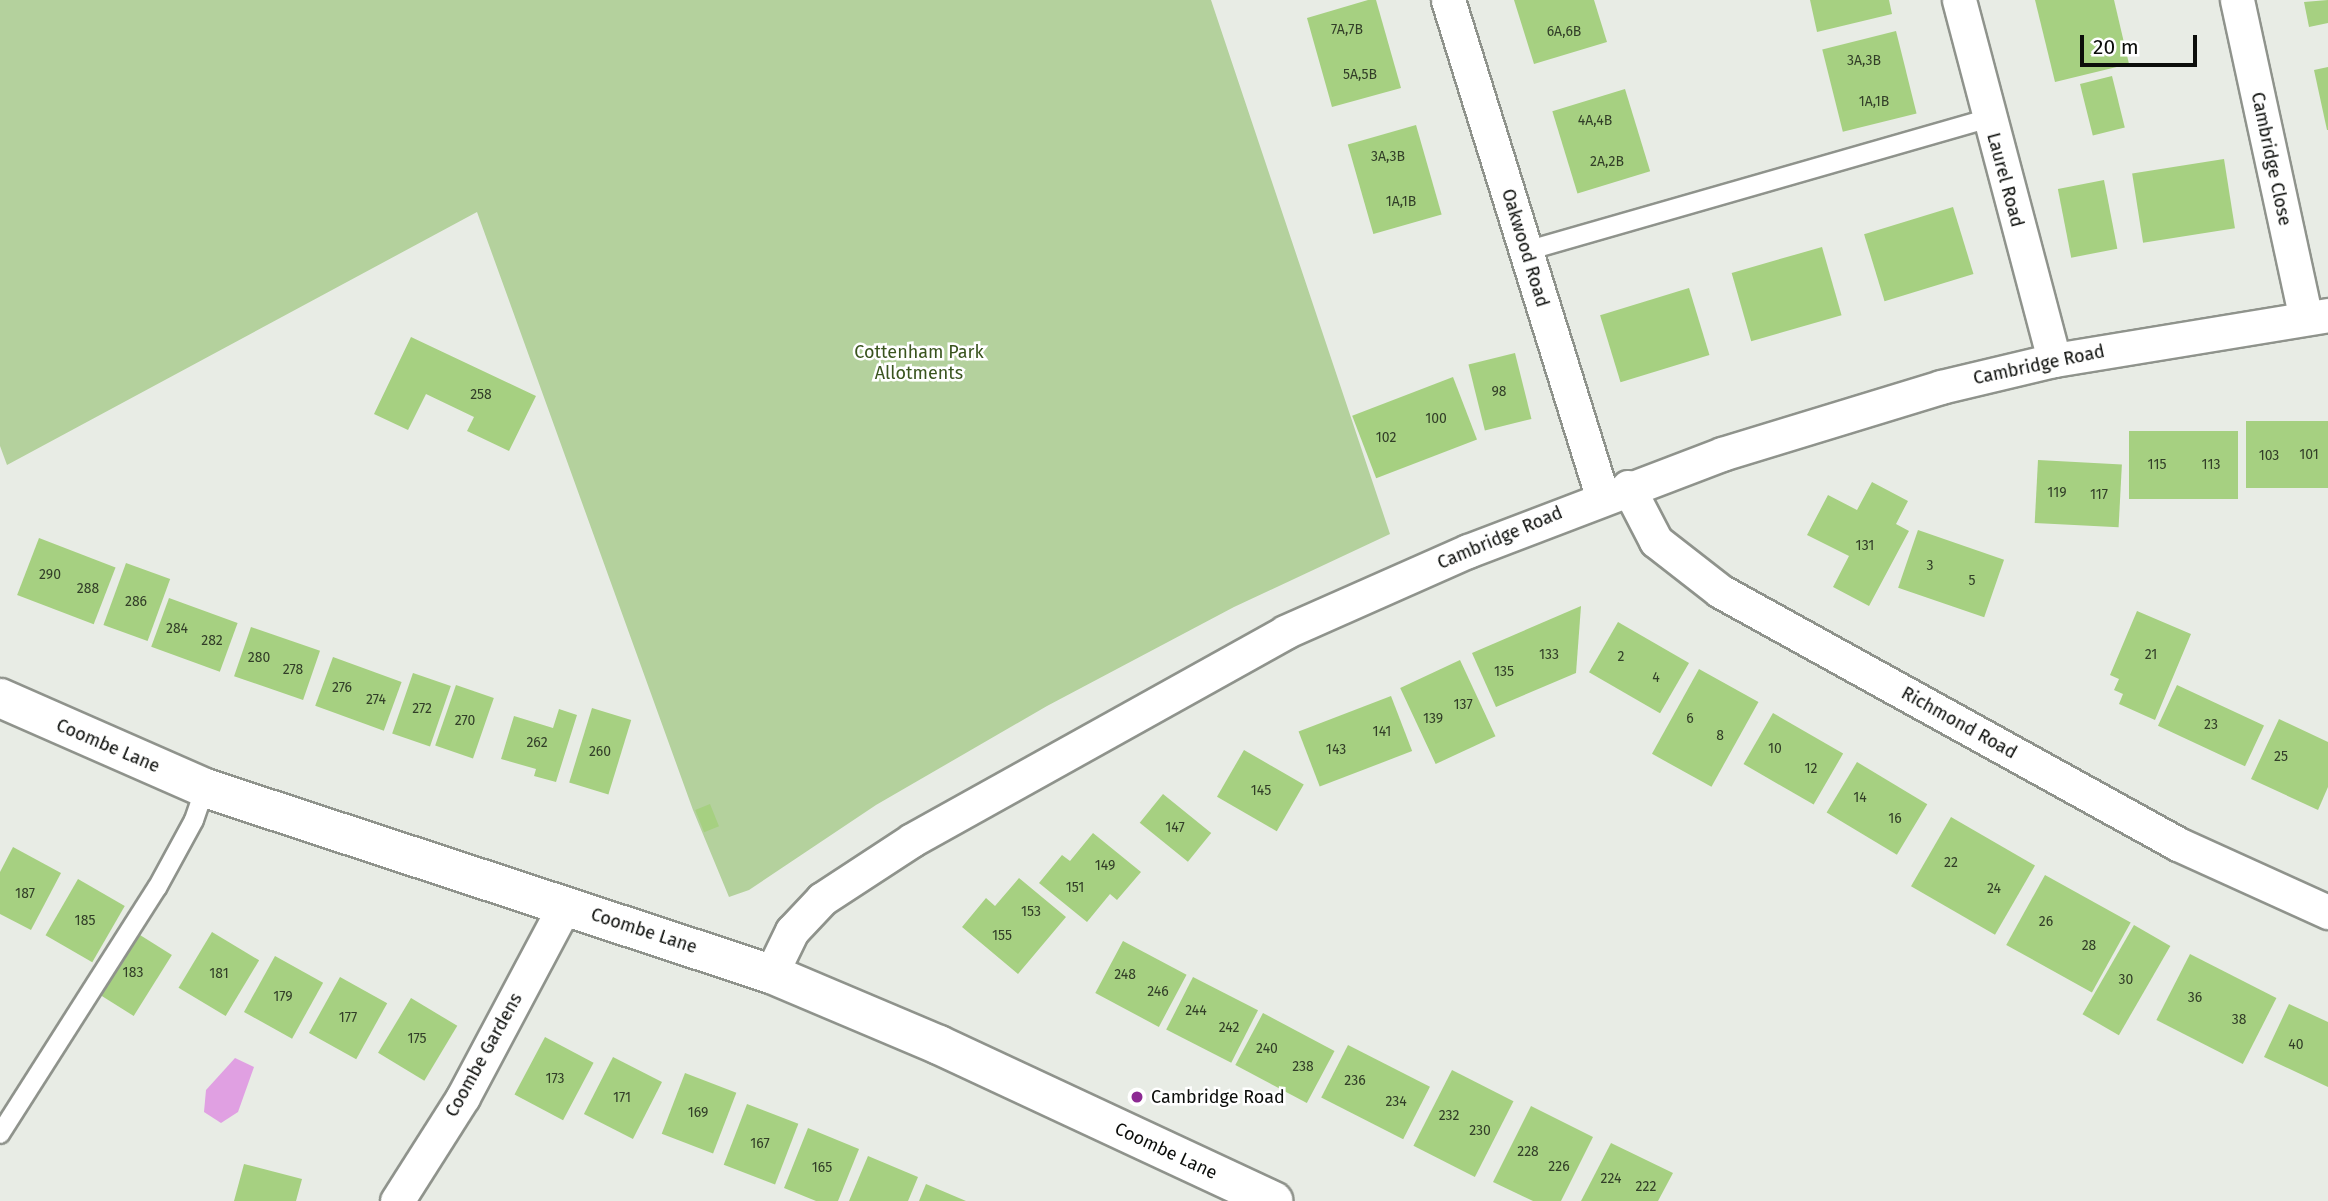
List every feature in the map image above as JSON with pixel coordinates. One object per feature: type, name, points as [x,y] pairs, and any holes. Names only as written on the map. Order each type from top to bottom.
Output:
[{"type":"main road","name":"Coombe Lane","points":[[0,698],[205,788],[771,974],[939,1045],[1273,1201]]},
{"type":"street","name":"Oakwood Road","points":[[1448,0],[1525,251],[1615,492]]},
{"type":"street","name":"Laurel Road","points":[[1959,0],[2054,360]]},
{"type":"street","name":"Cambridge Close","points":[[2237,0],[2317,317]]},
{"type":"street","name":"Cambridge Road","points":[[771,974],[792,931],[822,899],[1052,760],[1285,632],[1615,492],[1832,418],[2054,360],[2317,317]]},
{"type":"street","name":"Richmond Road","points":[[1615,492],[1656,541],[1720,591],[2178,844],[2328,912]]},
{"type":"street","name":"Coombe Gardens","points":[[397,1201],[463,1097],[565,905]]},
{"type":"lane","points":[[1525,251],[1989,118]]},
{"type":"lane","points":[[0,1134],[157,888],[194,820],[205,788]]},
{"type":"green space","name":"Cottenham Park Allotments","points":[[0,0],[1211,0],[1390,534],[1234,607],[1047,706],[876,805],[749,890],[729,897],[693,810],[477,212],[7,465],[0,446]]},
{"type":"shaded area","points":[[235,1058],[254,1067],[238,1112],[221,1123],[204,1112],[206,1090]]},
{"type":"building","points":[[1376,0],[1401,88],[1332,107],[1307,18]]},
{"type":"building","points":[[1514,0],[1594,0],[1607,42],[1534,64]]},
{"type":"building","points":[[1810,0],[1889,0],[1892,14],[1817,32]]},
{"type":"building","points":[[2035,0],[2114,0],[2129,64],[2055,82]]},
{"type":"building","points":[[2328,0],[2328,23],[2309,27],[2304,2]]},
{"type":"building","points":[[1896,31],[1917,113],[1843,132],[1822,49]]},
{"type":"building","points":[[2328,67],[2328,130],[2327,130],[2314,70]]},
{"type":"building","points":[[2112,76],[2125,127],[2093,135],[2080,84]]},
{"type":"building","points":[[1625,89],[1650,171],[1577,193],[1552,111]]},
{"type":"building","points":[[1416,125],[1442,214],[1373,234],[1348,145]]},
{"type":"building","points":[[2224,159],[2235,228],[2143,243],[2132,174]]},
{"type":"building","points":[[2104,180],[2117,249],[2071,258],[2058,189]]},
{"type":"building","points":[[1953,207],[1973,274],[1885,301],[1864,234]]},
{"type":"building","points":[[1822,247],[1842,315],[1751,341],[1732,273]]},
{"type":"building","points":[[1689,288],[1709,355],[1621,382],[1600,315]]},
{"type":"building","points":[[411,337],[536,396],[509,451],[467,431],[474,417],[426,394],[408,430],[374,414]]},
{"type":"building","points":[[1515,353],[1531,419],[1485,431],[1468,365]]},
{"type":"building","points":[[1453,377],[1477,440],[1376,478],[1352,416]]},
{"type":"building","points":[[2246,421],[2328,421],[2328,488],[2246,488]]},
{"type":"building","points":[[2129,431],[2238,431],[2238,499],[2129,499]]},
{"type":"building","points":[[2038,460],[2122,464],[2119,527],[2035,523]]},
{"type":"building","points":[[1872,482],[1908,501],[1896,524],[1909,531],[1869,606],[1833,587],[1849,556],[1807,535],[1828,495],[1857,510]]},
{"type":"building","points":[[1918,530],[2004,560],[1984,617],[1898,588]]},
{"type":"building","points":[[39,538],[116,567],[94,624],[17,595]]},
{"type":"building","points":[[126,563],[170,579],[148,641],[103,625]]},
{"type":"building","points":[[169,598],[238,623],[220,672],[151,647]]},
{"type":"building","points":[[1581,606],[1576,673],[1496,707],[1472,653]]},
{"type":"building","points":[[2137,611],[2191,634],[2155,720],[2119,704],[2123,694],[2114,690],[2119,679],[2110,675]]},
{"type":"building","points":[[1618,622],[1689,663],[1660,713],[1589,672]]},
{"type":"building","points":[[251,627],[320,651],[303,700],[234,676]]},
{"type":"building","points":[[333,657],[402,682],[384,731],[315,706]]},
{"type":"building","points":[[1460,660],[1495,736],[1436,764],[1400,688]]},
{"type":"building","points":[[1699,669],[1758,702],[1711,787],[1652,754]]},
{"type":"building","points":[[413,673],[451,686],[430,747],[392,734]]},
{"type":"building","points":[[456,685],[494,698],[473,759],[435,746]]},
{"type":"building","points":[[2177,685],[2264,726],[2245,766],[2158,726]]},
{"type":"building","points":[[1391,696],[1412,751],[1320,787],[1299,731]]},
{"type":"building","points":[[592,708],[631,720],[608,795],[569,783]]},
{"type":"building","points":[[559,709],[577,715],[556,782],[534,776],[536,769],[501,759],[514,716],[553,728]]},
{"type":"building","points":[[1773,713],[1843,753],[1814,805],[1744,764]]},
{"type":"building","points":[[2279,719],[2328,742],[2328,787],[2318,810],[2251,779]]},
{"type":"building","points":[[1244,750],[1304,784],[1277,831],[1217,797]]},
{"type":"building","points":[[1857,762],[1927,804],[1897,855],[1827,813]]},
{"type":"building","points":[[1163,794],[1211,833],[1188,862],[1140,823]]},
{"type":"building","points":[[710,804],[719,826],[704,832],[695,810]]},
{"type":"building","points":[[1951,817],[2035,866],[1995,935],[1911,886]]},
{"type":"building","points":[[1093,833],[1141,872],[1117,900],[1110,894],[1087,922],[1039,883],[1062,855],[1070,861]]},
{"type":"building","points":[[13,847],[61,873],[31,930],[0,914],[0,872]]},
{"type":"building","points":[[2045,875],[2131,923],[2092,992],[2006,945]]},
{"type":"building","points":[[1019,878],[1066,917],[1018,974],[962,927],[986,898],[995,906]]},
{"type":"building","points":[[78,879],[125,906],[92,962],[46,935]]},
{"type":"building","points":[[2134,925],[2170,946],[2119,1035],[2082,1014]]},
{"type":"building","points":[[132,930],[172,955],[134,1016],[94,991]]},
{"type":"building","points":[[212,932],[259,960],[226,1016],[179,988]]},
{"type":"building","points":[[1123,941],[1187,975],[1159,1027],[1095,993]]},
{"type":"building","points":[[2190,954],[2276,998],[2243,1064],[2156,1020]]},
{"type":"building","points":[[275,956],[323,983],[292,1039],[244,1012]]},
{"type":"building","points":[[340,977],[387,1003],[356,1059],[309,1033]]},
{"type":"building","points":[[1193,977],[1258,1010],[1231,1063],[1166,1030]]},
{"type":"building","points":[[411,998],[457,1026],[424,1081],[378,1053]]},
{"type":"building","points":[[2289,1004],[2328,1022],[2328,1087],[2264,1057]]},
{"type":"building","points":[[1263,1013],[1335,1051],[1307,1103],[1235,1065]]},
{"type":"building","points":[[545,1037],[594,1063],[563,1120],[514,1094]]},
{"type":"building","points":[[1348,1045],[1430,1087],[1403,1139],[1321,1098]]},
{"type":"building","points":[[613,1057],[662,1082],[633,1139],[584,1114]]},
{"type":"building","points":[[1452,1070],[1513,1101],[1475,1177],[1413,1146]]},
{"type":"building","points":[[685,1073],[736,1093],[713,1153],[662,1134]]},
{"type":"building","points":[[747,1104],[798,1124],[775,1184],[724,1165]]},
{"type":"building","points":[[1531,1106],[1593,1137],[1561,1201],[1533,1201],[1493,1182]]},
{"type":"building","points":[[808,1128],[859,1149],[838,1201],[816,1201],[784,1188]]},
{"type":"building","points":[[1611,1143],[1673,1173],[1658,1201],[1581,1201]]},
{"type":"building","points":[[868,1156],[918,1177],[908,1201],[849,1201]]},
{"type":"building","points":[[244,1164],[302,1179],[296,1201],[234,1201]]},
{"type":"building","points":[[926,1184],[966,1201],[919,1201]]},
{"type":"place","name":"Cambridge Road","points":[[1137,1097]]}]
